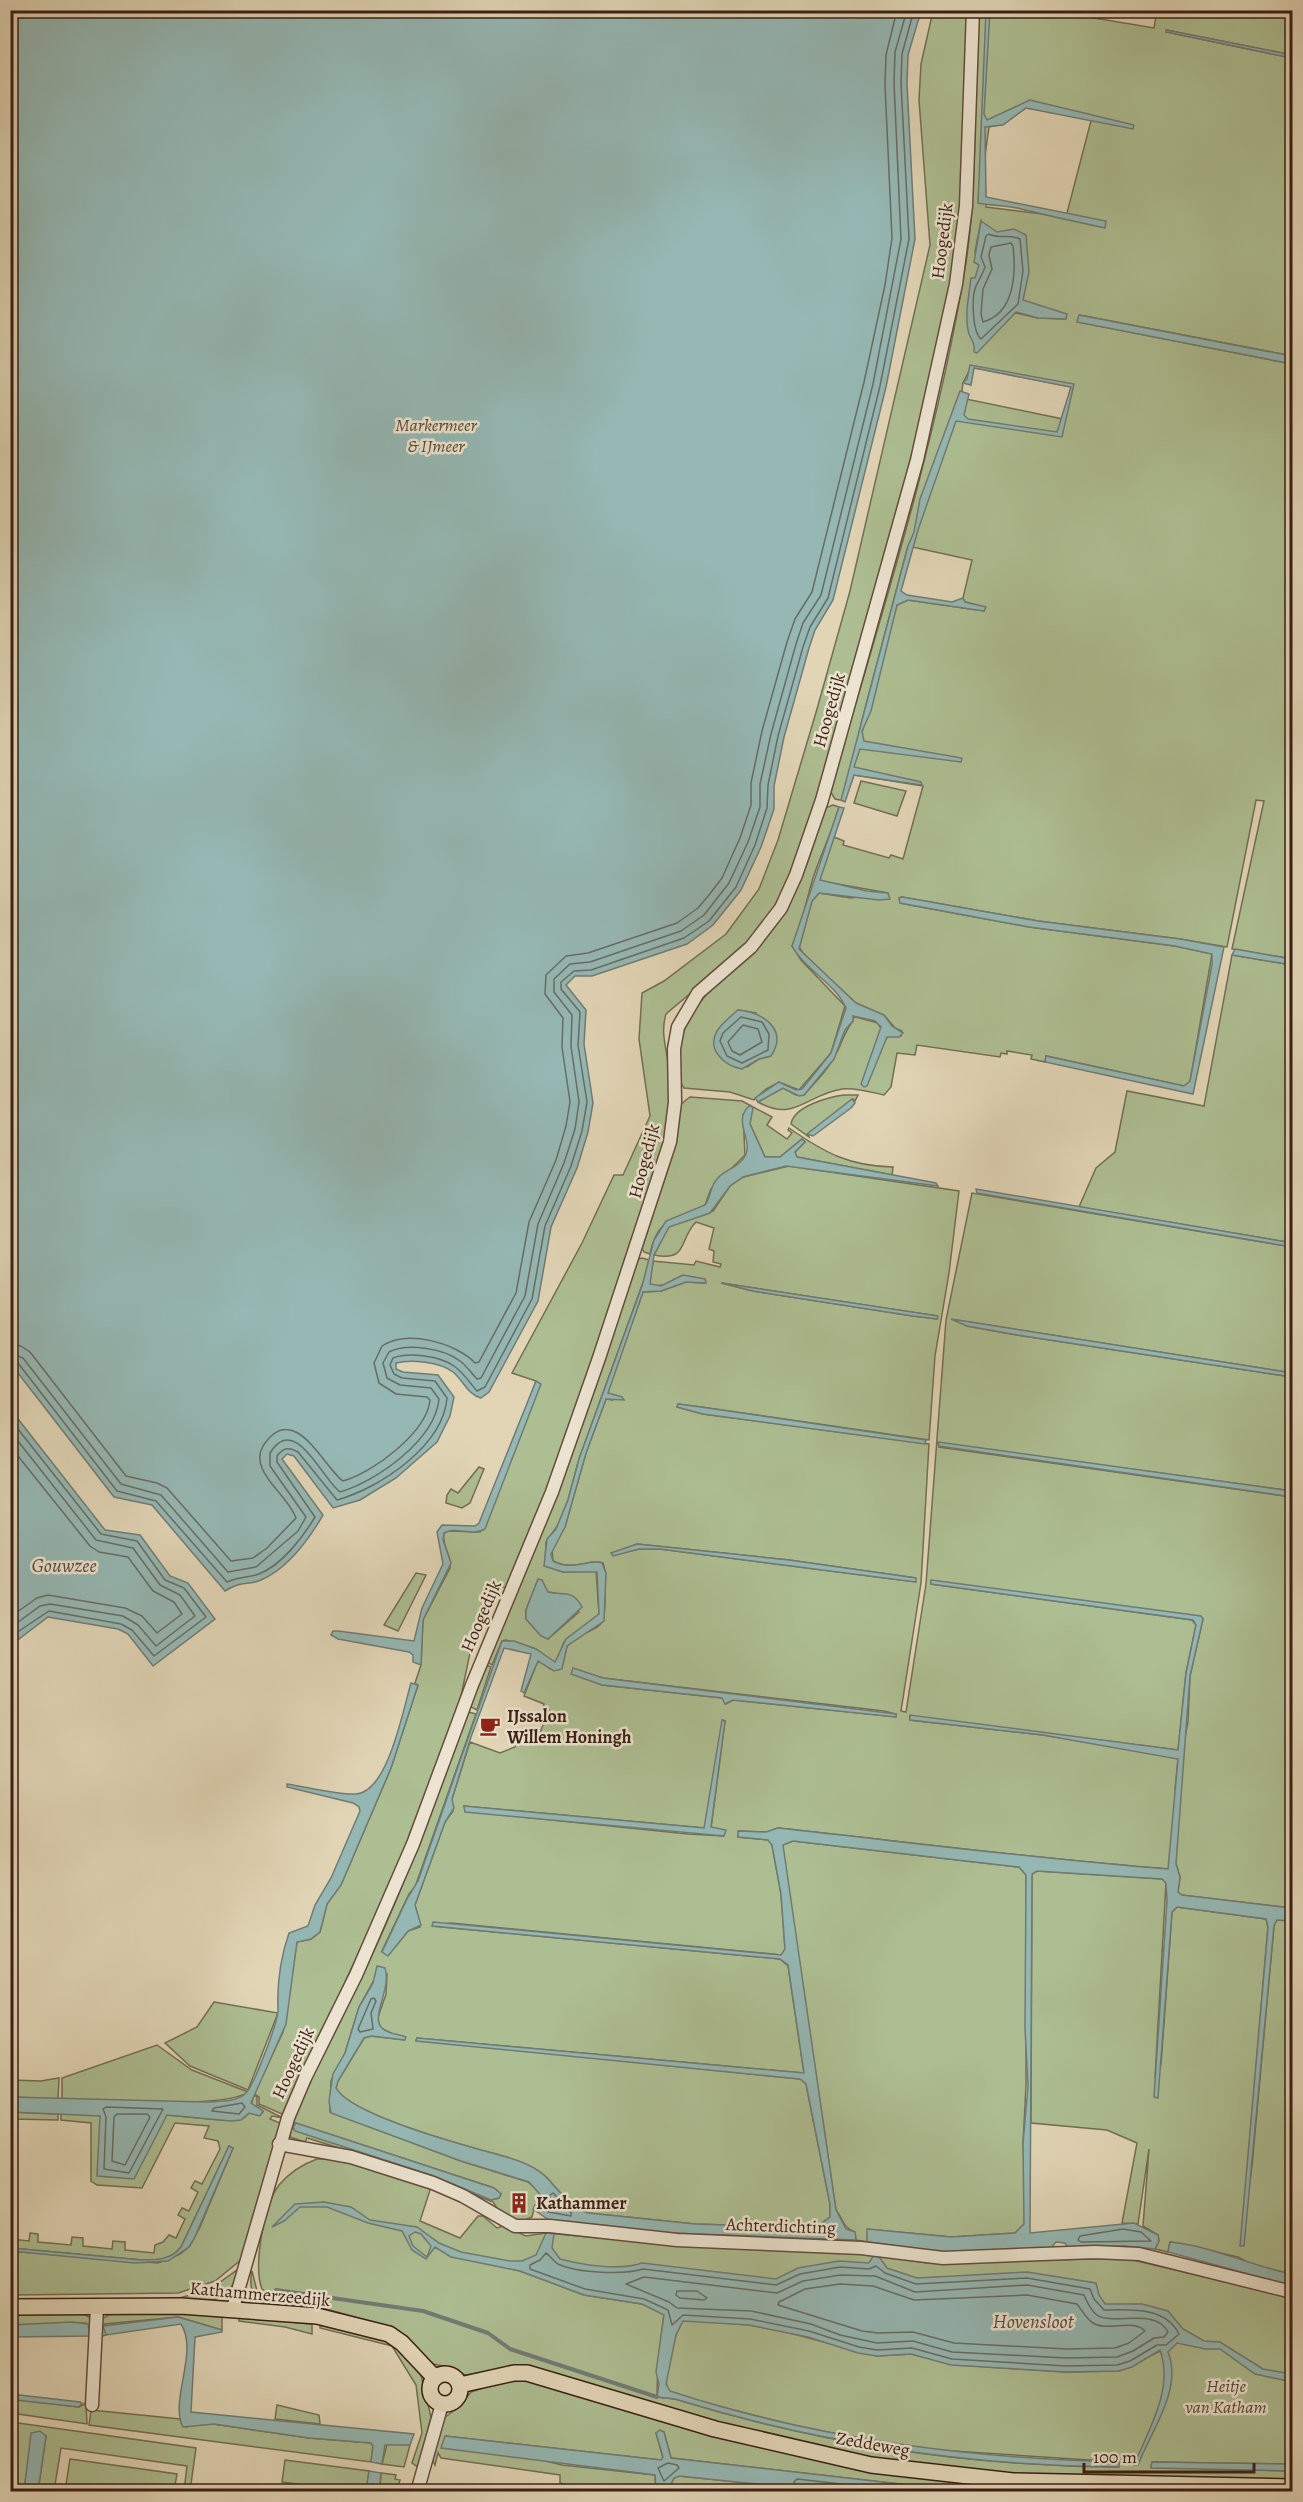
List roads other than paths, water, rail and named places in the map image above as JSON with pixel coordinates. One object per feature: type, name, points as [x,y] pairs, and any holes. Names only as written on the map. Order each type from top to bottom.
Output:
[{"type":"main road","name":"Kathammerzeedijk","points":[[10,2307],[233,2308],[317,2316],[381,2331],[402,2343],[435,2378]]},
{"type":"main road","name":"Zeddeweg","points":[[460,2385],[514,2373],[527,2373],[761,2441],[871,2465],[922,2472],[1050,2482],[1293,2487]]},
{"type":"main road","points":[[445,2374],[452,2376],[460,2385],[460,2394],[454,2402],[442,2404],[435,2400],[430,2390],[435,2378],[445,2374]]},
{"type":"street","name":"Hoogedijk","points":[[233,2308],[279,2144],[305,2078],[357,1975],[386,1910],[472,1685],[552,1492],[667,1155],[675,1102],[674,1049],[683,1016],[698,993],[743,954],[768,928],[791,888],[815,822],[917,460],[956,284],[966,206],[973,10]]},
{"type":"street","name":"Achterdichting","points":[[279,2144],[351,2157],[433,2182],[463,2196],[515,2226],[550,2226],[677,2240],[851,2247],[943,2258],[1095,2252],[1139,2254],[1176,2261],[1293,2292]]},
{"type":"street","points":[[92,2405],[97,2307]]},
{"type":"street","points":[[417,2492],[442,2404]]},
{"type":"water","name":"Markermeer & IJmeer","points":[[11,10],[921,11],[908,55],[907,84],[915,239],[886,387],[833,600],[815,630],[809,648],[784,737],[774,786],[774,809],[761,847],[741,890],[713,925],[687,944],[592,976],[575,976],[566,985],[586,1010],[584,1044],[593,1103],[588,1132],[577,1168],[551,1227],[538,1301],[489,1392],[481,1398],[476,1396],[453,1372],[441,1366],[417,1361],[396,1363],[396,1369],[403,1372],[438,1375],[454,1397],[450,1416],[437,1442],[396,1478],[360,1500],[333,1508],[294,1456],[287,1454],[282,1459],[323,1515],[304,1543],[280,1569],[261,1580],[236,1585],[225,1591],[152,1505],[114,1497],[11,1364]]},
{"type":"water","points":[[986,11],[990,11],[984,114],[987,120],[1030,100],[1134,125],[1133,129],[1026,108],[1003,125],[985,127],[986,197],[1106,221],[1105,228],[1016,208],[978,203]]},
{"type":"water","points":[[1052,11],[1075,11],[1102,16],[1101,19]]},
{"type":"water","points":[[1166,30],[1292,55],[1292,58],[1166,32]]},
{"type":"water","points":[[981,221],[997,232],[1014,229],[1026,235],[1029,272],[1023,300],[1067,314],[1066,319],[1038,318],[1016,312],[977,353],[974,352],[974,344],[969,334],[967,313],[971,278],[975,278],[979,265],[974,262]]},
{"type":"water","points":[[1079,315],[1292,356],[1292,364],[1077,322]]},
{"type":"water","points":[[970,365],[1074,384],[1062,437],[956,421],[918,530],[901,591],[907,595],[952,602],[963,598],[965,602],[986,607],[984,611],[908,600],[897,605],[871,711],[862,731],[864,741],[962,758],[961,762],[860,749],[854,767],[921,782],[922,785],[854,775],[845,802],[841,800],[908,546],[914,532],[920,499],[960,391],[969,394],[964,415],[968,419],[1057,432],[1071,387],[974,368],[971,385],[963,383],[967,379]]},
{"type":"water","points":[[839,807],[844,808],[820,880],[867,891],[888,893],[890,899],[879,900],[819,893],[812,901],[799,949],[856,1003],[884,1015],[892,1026],[903,1033],[899,1037],[887,1037],[867,1086],[864,1087],[861,1084],[881,1027],[875,1021],[853,1016],[853,1021],[845,1030],[834,1059],[804,1095],[799,1096],[783,1088],[758,1102],[755,1098],[779,1082],[796,1090],[802,1089],[831,1053],[846,1008],[835,991],[804,962],[792,946]]},
{"type":"water","points":[[899,898],[1038,921],[1180,939],[1224,947],[1193,1094],[1045,1062],[1046,1056],[1184,1086],[1190,1081],[1212,965],[1212,954],[1175,946],[1029,927],[900,903]]},
{"type":"water","points":[[1235,949],[1292,959],[1292,965],[1232,955]]},
{"type":"water","points":[[738,1010],[764,1018],[775,1030],[777,1038],[771,1056],[759,1059],[742,1069],[724,1061],[714,1045],[714,1038],[719,1028]]},
{"type":"water","points":[[852,1099],[855,1103],[851,1108],[813,1136],[807,1134]]},
{"type":"water","points":[[750,1105],[753,1108],[750,1124],[765,1157],[780,1157],[802,1139],[805,1142],[795,1152],[797,1157],[936,1183],[938,1186],[786,1166],[743,1177],[730,1186],[710,1213],[669,1227],[654,1255],[650,1284],[661,1286],[683,1275],[705,1279],[706,1283],[686,1282],[661,1291],[643,1292],[608,1393],[622,1397],[624,1400],[606,1399],[586,1453],[565,1527],[551,1554],[553,1561],[560,1564],[602,1563],[606,1573],[604,1621],[567,1646],[562,1669],[554,1671],[538,1661],[524,1693],[521,1691],[531,1654],[504,1648],[471,1737],[452,1799],[454,1808],[445,1822],[415,1905],[421,1925],[408,1931],[388,1956],[382,1952],[418,1881],[502,1641],[514,1641],[536,1649],[555,1662],[566,1639],[599,1614],[597,1572],[563,1572],[544,1566],[547,1539],[556,1529],[568,1500],[579,1459],[642,1286],[654,1240],[666,1221],[705,1205],[717,1179],[744,1158],[747,1141],[742,1123],[745,1111]]},
{"type":"water","points":[[976,1189],[1292,1243],[1292,1247],[977,1193]]},
{"type":"water","points":[[721,1283],[938,1316],[937,1319],[913,1316],[753,1291]]},
{"type":"water","points":[[951,1319],[1292,1373],[1292,1377],[1017,1335],[967,1326]]},
{"type":"water","points":[[536,1381],[541,1384],[485,1529],[475,1532],[449,1531],[444,1533],[443,1540],[451,1563],[423,1620],[421,1665],[413,1662],[413,1655],[409,1652],[338,1639],[331,1635],[333,1631],[338,1631],[414,1641],[422,1608],[443,1564],[437,1532],[442,1525],[475,1526],[479,1523]]},
{"type":"water","points":[[678,1404],[926,1440],[925,1444],[703,1414],[677,1407]]},
{"type":"water","name":"Gouwzee","points":[[11,1410],[105,1530],[140,1535],[170,1576],[188,1583],[215,1619],[153,1666],[128,1634],[118,1629],[48,1617],[11,1645]]},
{"type":"water","points":[[938,1442],[1292,1491],[1292,1497],[939,1446]]},
{"type":"water","points":[[637,1544],[789,1560],[916,1578],[916,1582],[660,1549],[639,1549],[613,1556],[611,1553]]},
{"type":"water","points":[[538,1579],[542,1580],[548,1592],[571,1595],[582,1607],[548,1639],[541,1636],[526,1619],[526,1610]]},
{"type":"water","points":[[931,1580],[1201,1616],[1203,1619],[1190,1676],[1176,1864],[1180,1877],[1178,1892],[1182,1895],[1292,1908],[1292,1921],[1277,1920],[1274,1926],[1244,2246],[1240,2246],[1268,1927],[1266,1919],[1177,1907],[1172,1912],[1158,2098],[1154,2097],[1167,1900],[1166,1883],[1162,1879],[1037,1871],[1032,1874],[1030,2233],[1134,2223],[1158,2235],[1159,2241],[1155,2249],[1124,2246],[1069,2249],[1065,2243],[1056,2242],[1051,2248],[951,2253],[867,2242],[867,2229],[951,2237],[1015,2233],[1024,2224],[1023,2144],[1028,2086],[1025,2028],[1026,1875],[1019,1867],[793,1841],[783,1845],[836,2210],[846,2229],[855,2232],[856,2240],[672,2233],[549,2220],[533,2209],[535,2205],[543,2205],[544,2199],[529,2182],[461,2161],[331,2113],[329,2101],[333,2074],[345,2053],[359,2007],[373,1983],[377,1966],[385,1968],[386,1976],[379,2011],[379,2024],[388,2032],[406,2037],[405,2040],[371,2036],[364,2038],[338,2081],[336,2088],[346,2099],[364,2109],[413,2129],[527,2164],[543,2174],[571,2203],[588,2213],[695,2224],[815,2228],[830,2217],[830,2204],[806,2084],[800,2079],[416,2041],[417,2038],[804,2073],[788,1965],[780,1959],[432,1926],[433,1922],[781,1955],[785,1949],[781,1894],[772,1845],[768,1840],[738,1837],[738,1831],[766,1832],[778,1828],[1168,1869],[1178,1759],[1043,1735],[910,1720],[910,1715],[1178,1750],[1186,1673],[1196,1625],[1193,1620],[931,1584]]},
{"type":"water","points":[[573,1668],[603,1678],[896,1714],[896,1717],[733,1700],[725,1704],[722,1698],[602,1685],[571,1674]]},
{"type":"water","points":[[411,1683],[418,1685],[391,1768],[341,1885],[327,1904],[320,1932],[311,1939],[297,1942],[286,2024],[251,2103],[263,2111],[260,2116],[249,2113],[241,2120],[231,2121],[167,2115],[134,2179],[97,2176],[100,2116],[11,2112],[11,2097],[205,2102],[231,2100],[245,2094],[259,2067],[277,2016],[280,1971],[289,1933],[308,1926],[315,1905],[331,1878],[360,1811],[359,1807],[353,1803],[287,1787],[287,1784],[348,1794],[367,1790],[377,1780],[392,1748]]},
{"type":"water","points":[[722,1720],[725,1721],[711,1827],[726,1830],[724,1836],[465,1812],[464,1806],[704,1828]]},
{"type":"water","points":[[296,2123],[494,2188],[501,2194],[499,2198],[491,2200],[431,2175],[295,2131],[293,2127]]},
{"type":"water","points":[[229,2146],[233,2148],[194,2239],[189,2247],[168,2261],[135,2263],[11,2251],[11,2248],[142,2260],[173,2255],[181,2247]]},
{"type":"water","name":"Hovensloot","points":[[324,2202],[351,2207],[370,2220],[417,2227],[439,2243],[461,2252],[510,2261],[522,2261],[536,2255],[546,2233],[554,2234],[552,2248],[560,2259],[601,2266],[623,2267],[642,2263],[776,2279],[798,2268],[839,2261],[869,2263],[874,2255],[880,2258],[887,2268],[917,2278],[1027,2272],[1096,2283],[1099,2295],[1105,2304],[1142,2304],[1168,2311],[1183,2329],[1204,2341],[1220,2342],[1263,2369],[1292,2374],[1292,2382],[1255,2374],[1220,2349],[1205,2349],[1177,2343],[1168,2352],[1172,2366],[1169,2395],[1164,2410],[1138,2465],[1134,2465],[1153,2423],[1162,2394],[1164,2364],[1160,2350],[1132,2367],[1119,2371],[1066,2372],[951,2365],[911,2354],[877,2356],[858,2353],[808,2337],[749,2325],[683,2321],[676,2335],[666,2384],[670,2391],[725,2408],[836,2434],[1005,2456],[1119,2462],[1119,2467],[1006,2462],[894,2450],[784,2428],[675,2399],[657,2397],[659,2384],[656,2372],[664,2315],[642,2304],[584,2295],[520,2271],[451,2257],[435,2247],[426,2259],[412,2250],[402,2231],[368,2223],[327,2207],[300,2207],[284,2221],[272,2227],[295,2204]],"holes":[[[415,2232],[421,2234],[431,2246],[427,2257],[413,2246],[409,2236]]]},
{"type":"water","points":[[1170,2242],[1186,2244],[1292,2274],[1292,2286],[1168,2252]]},
{"type":"water","points":[[178,2317],[222,2330],[222,2332],[195,2337],[191,2412],[414,2434],[410,2445],[385,2445],[382,2464],[371,2462],[373,2446],[371,2443],[309,2438],[214,2424],[183,2427],[179,2404],[187,2348],[186,2335],[181,2324],[106,2335],[103,2326]]},
{"type":"water","points":[[72,2322],[88,2324],[90,2336],[11,2337],[10,2325]]},
{"type":"water","points":[[11,2394],[82,2403],[79,2407],[15,2400],[11,2399]]},
{"type":"water","points":[[660,2430],[664,2432],[671,2458],[961,2491],[823,2491],[679,2476],[674,2478],[667,2491],[656,2491],[655,2475],[441,2448],[445,2436],[661,2460],[663,2457],[656,2433]]},
{"type":"water","points":[[40,2431],[46,2436],[38,2491],[24,2491],[31,2433]]},
{"type":"water","points":[[1152,2462],[1292,2464],[1292,2471],[1151,2468]]},
{"type":"water","points":[[369,2471],[381,2473],[379,2491],[366,2491]]},
{"type":"waterway","points":[[276,2290],[423,2311],[488,2333],[510,2349],[657,2397]]},
{"type":"place","name":"IJssalon Willem Honingh","points":[[490,1726]]},
{"type":"place","name":"Kathammer","points":[[519,2203]]},
{"type":"park label","name":"Heitje van Katham","points":[[1226,2396]]}]
